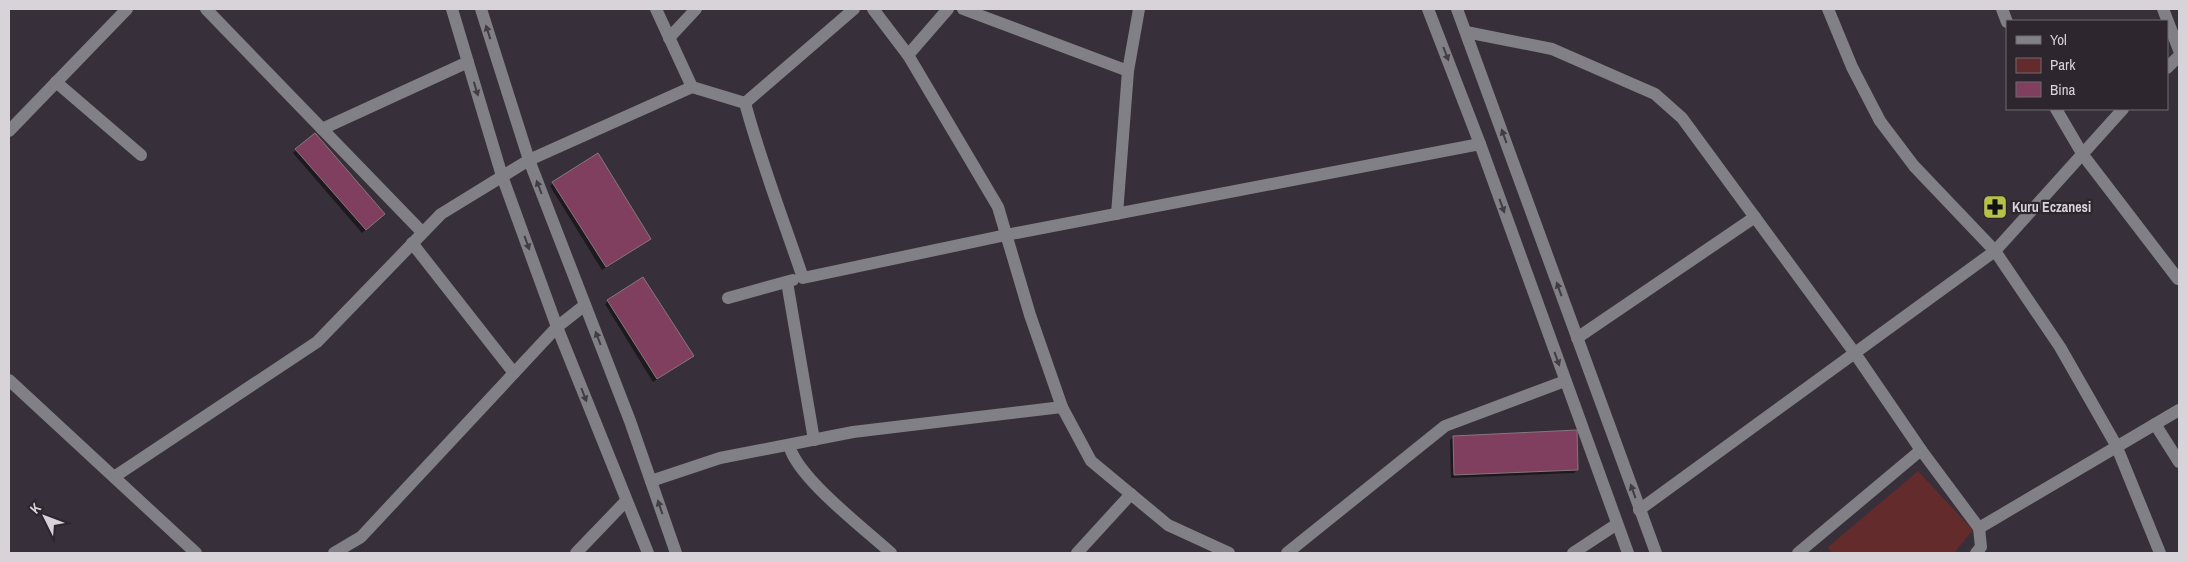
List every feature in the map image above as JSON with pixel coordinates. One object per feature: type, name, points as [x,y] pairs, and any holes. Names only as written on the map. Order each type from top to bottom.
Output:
[{"type":"street","points":[[9,131],[127,9]]},
{"type":"street","points":[[206,9],[422,232]]},
{"type":"street","points":[[452,9],[502,176],[557,327],[648,553]]},
{"type":"street","points":[[481,9],[529,160],[651,481],[676,553]]},
{"type":"street","points":[[656,9],[692,87]]},
{"type":"street","points":[[669,38],[696,9]]},
{"type":"street","points":[[744,103],[854,9]]},
{"type":"street","points":[[873,9],[908,55],[998,207],[1030,315],[1062,407],[1091,461],[1168,525],[1229,553]]},
{"type":"street","points":[[908,55],[948,9]]},
{"type":"street","points":[[963,9],[1128,72]]},
{"type":"street","points":[[1117,214],[1128,72],[1139,9]]},
{"type":"street","points":[[1428,9],[1480,144],[1628,553]]},
{"type":"street","points":[[1457,9],[1656,553]]},
{"type":"street","points":[[1828,9],[1852,67],[1880,121],[1914,166],[1996,251],[2060,347],[2116,445],[2160,553]]},
{"type":"street","points":[[2168,23],[2179,50]]},
{"type":"street","points":[[1466,32],[1552,49],[1655,94],[1682,118],[1854,352],[1921,450],[1979,528],[1981,547],[1976,553]]},
{"type":"street","points":[[2168,67],[2179,56]]},
{"type":"street","points":[[322,129],[468,62]]},
{"type":"street","points":[[56,82],[141,155]]},
{"type":"street","points":[[114,478],[317,342],[441,214],[502,176],[529,160],[692,87],[744,103]]},
{"type":"street","points":[[744,103],[758,153],[776,198],[803,278]]},
{"type":"street","points":[[2057,110],[2083,155],[2178,279]]},
{"type":"street","points":[[1639,510],[1854,352],[1996,251],[2122,110]]},
{"type":"street","points":[[728,298],[803,278],[1006,235],[1480,144]]},
{"type":"street","points":[[1577,338],[1755,217]]},
{"type":"street","points":[[412,243],[514,374]]},
{"type":"street","points":[[787,282],[814,440]]},
{"type":"street","points":[[334,553],[361,537],[557,327],[585,305]]},
{"type":"street","points":[[9,380],[196,553]]},
{"type":"street","points":[[1287,553],[1444,426],[1565,380]]},
{"type":"street","points":[[651,481],[720,458],[853,432],[1062,407]]},
{"type":"street","points":[[1979,528],[2116,445],[2179,410]]},
{"type":"street","points":[[2156,424],[2179,462]]},
{"type":"street","points":[[789,445],[791,452],[803,470],[891,553]]},
{"type":"street","points":[[1805,551],[1921,450]]},
{"type":"street","points":[[1077,553],[1131,494]]},
{"type":"street","points":[[576,553],[626,501]]},
{"type":"street","points":[[1573,553],[1617,524]]},
{"type":"green space","points":[[1918,471],[1973,530],[1954,553],[1831,553],[1828,547]]},
{"type":"building","points":[[315,133],[385,214],[366,230],[295,149]]},
{"type":"building","points":[[598,153],[651,239],[606,267],[552,182]]},
{"type":"building","points":[[643,277],[694,356],[657,379],[607,300]]},
{"type":"building","points":[[1577,430],[1578,470],[1454,475],[1453,436]]},
{"type":"place","name":"Kuru Eczanesi","points":[[1995,207]]}]
